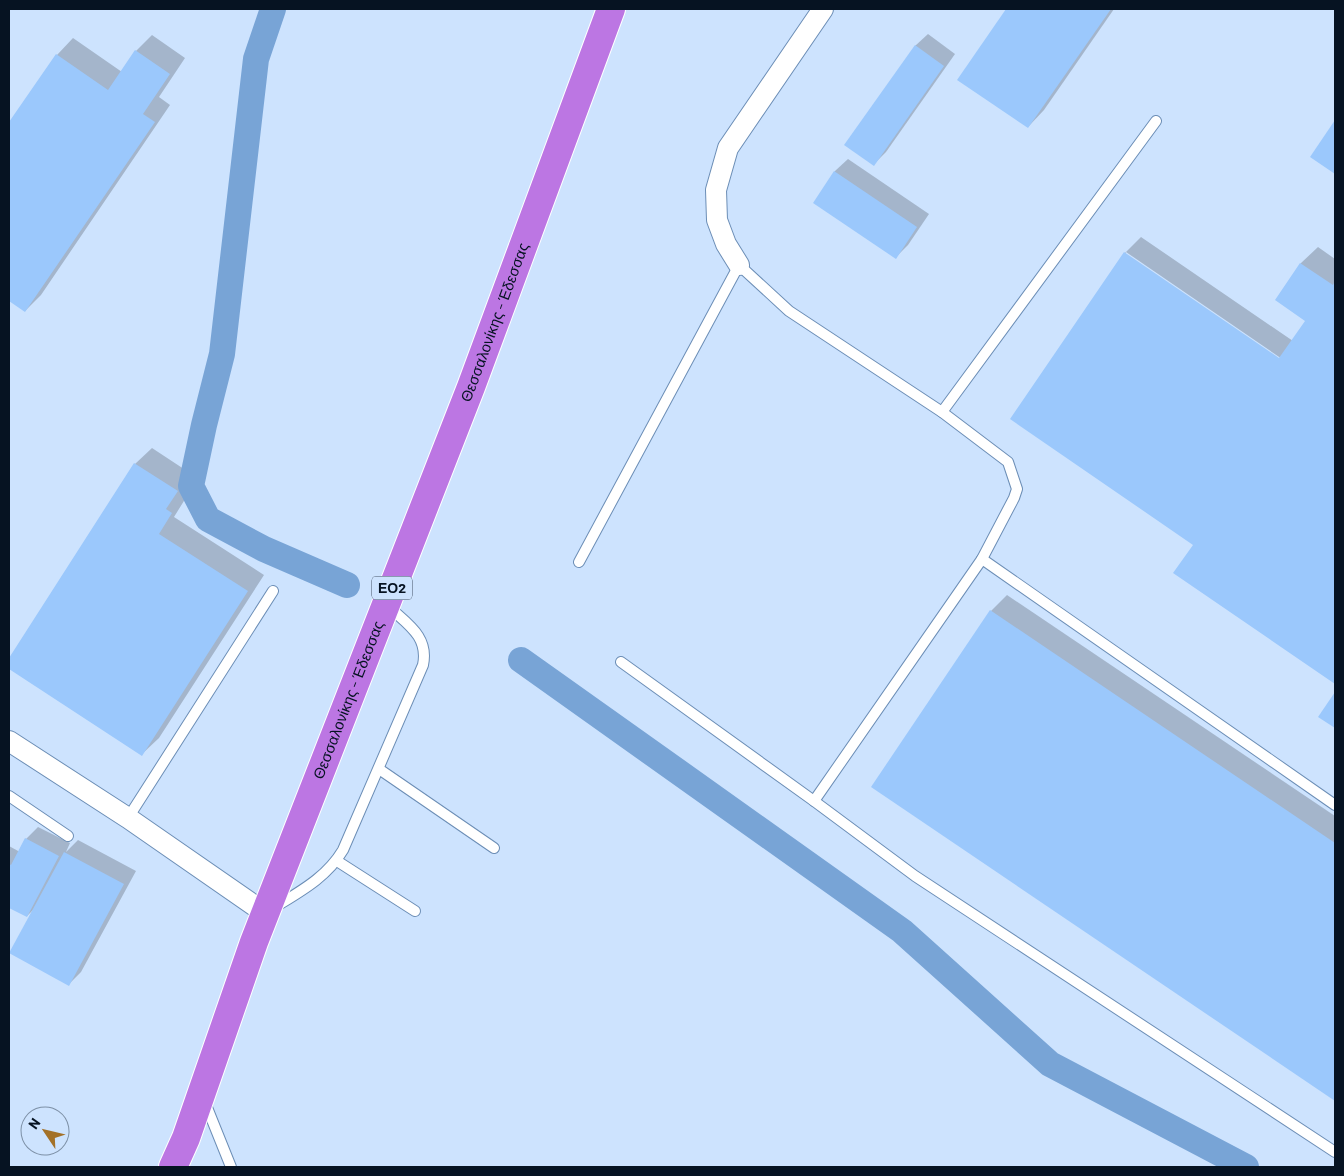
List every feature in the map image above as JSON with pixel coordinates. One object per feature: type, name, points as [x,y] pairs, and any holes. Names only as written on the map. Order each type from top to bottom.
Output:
[{"type":"highway","name":"Θεσσαλονίκης - Έδεσσας","points":[[173,1167],[186,1138],[265,913],[474,377],[611,9]]},
{"type":"street","points":[[739,265],[726,244],[717,220],[716,190],[728,148],[823,9]]},
{"type":"street","points":[[9,741],[128,818],[265,913]]},
{"type":"lane","points":[[942,412],[1156,120]]},
{"type":"lane","points":[[579,562],[739,265],[789,311],[942,412],[1008,462],[1017,489],[982,560],[814,800]]},
{"type":"lane","points":[[982,560],[1335,806]]},
{"type":"lane","points":[[128,818],[273,591]]},
{"type":"lane","points":[[265,913],[316,881],[337,861],[424,665],[426,654],[419,636],[386,604]]},
{"type":"lane","points":[[621,662],[814,800],[915,876],[1335,1152]]},
{"type":"lane","points":[[379,769],[494,848]]},
{"type":"lane","points":[[9,796],[68,836]]},
{"type":"lane","points":[[337,861],[415,910]]},
{"type":"lane","points":[[201,1092],[230,1167]]},
{"type":"building","points":[[1006,9],[1111,9],[1028,128],[957,80]]},
{"type":"building","points":[[915,45],[944,66],[874,166],[844,145]]},
{"type":"building","points":[[135,50],[170,74],[143,114],[155,122],[25,312],[9,301],[9,122],[56,54],[108,90]]},
{"type":"building","points":[[1335,120],[1335,174],[1310,157]]},
{"type":"building","points":[[834,171],[917,227],[896,259],[813,203]]},
{"type":"building","points":[[1124,252],[1279,358],[1305,321],[1275,300],[1300,263],[1333,285],[1335,281],[1335,684],[1173,573],[1193,545],[1010,419]]},
{"type":"building","points":[[134,463],[178,491],[166,509],[172,513],[159,534],[248,591],[142,756],[9,669],[9,658]]},
{"type":"building","points":[[990,610],[1335,843],[1335,1101],[871,787]]},
{"type":"building","points":[[1335,692],[1335,728],[1318,717]]},
{"type":"building","points":[[25,838],[59,856],[27,917],[9,908],[9,864],[11,865]]},
{"type":"building","points":[[64,852],[124,884],[69,986],[9,953]]},
{"type":"waterway","points":[[273,9],[256,59],[222,354],[191,486],[208,519],[264,549],[347,585]]},
{"type":"waterway","points":[[521,660],[902,931],[1050,1064],[1246,1167]]}]
